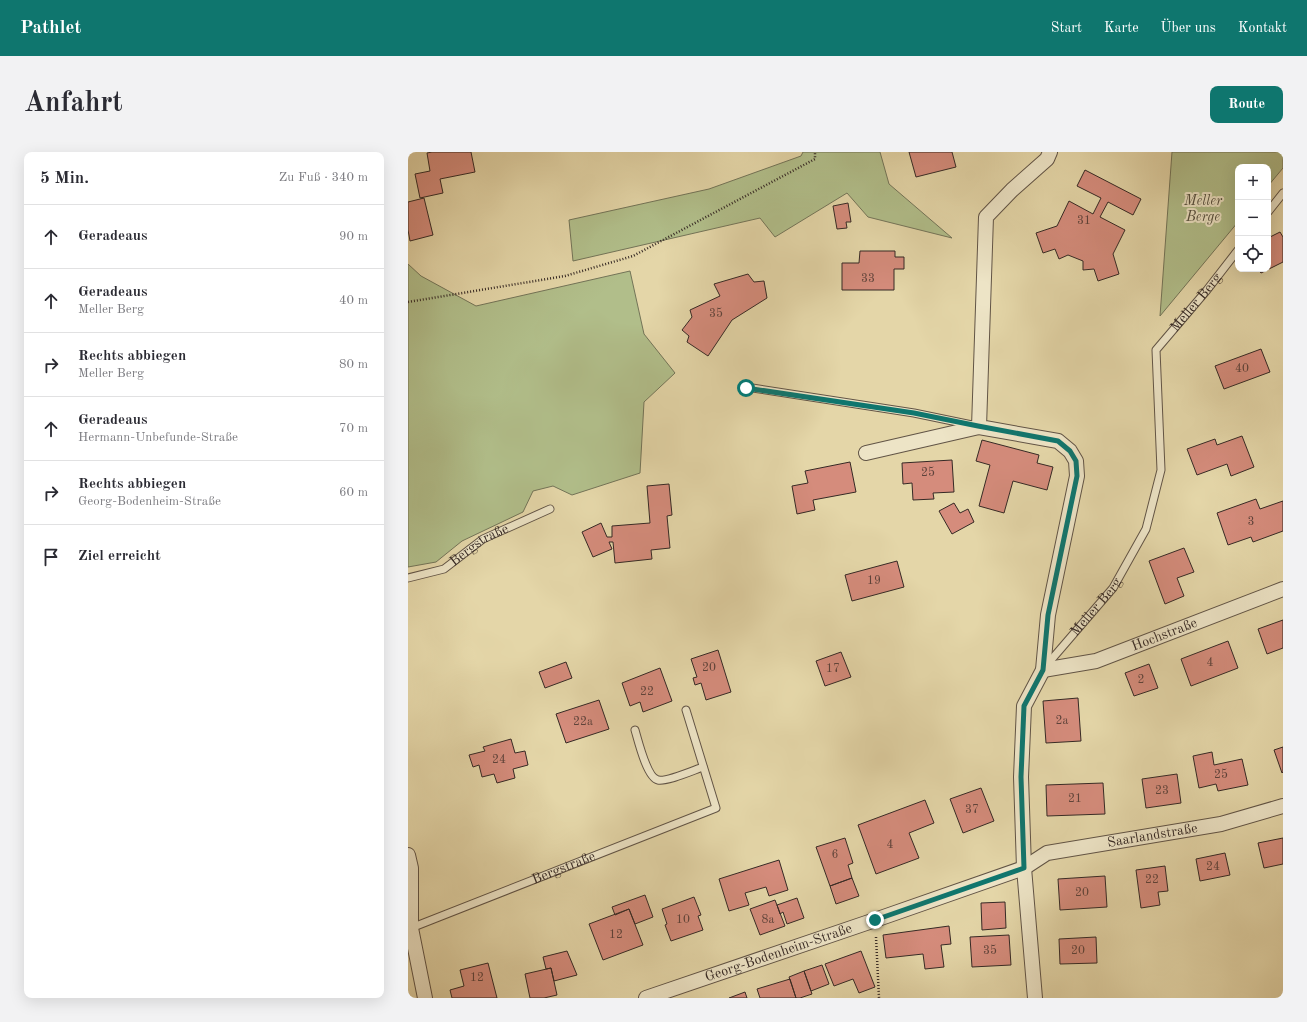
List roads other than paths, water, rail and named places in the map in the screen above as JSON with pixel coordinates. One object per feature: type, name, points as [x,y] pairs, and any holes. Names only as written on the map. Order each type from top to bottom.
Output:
[{"type":"street","points":[[978,426],[986,217],[1012,190],[1047,159],[1050,152]]},
{"type":"street","name":"Meller Berg","points":[[866,453],[978,426],[1058,441],[1070,451],[1076,461],[1077,476],[1048,615],[1043,670]]},
{"type":"street","name":"Hochstraße","points":[[1043,670],[1096,661],[1283,589]]},
{"type":"street","points":[[1035,998],[1024,868],[1021,777],[1024,706],[1043,670]]},
{"type":"street","name":"Saarlandstraße","points":[[1024,868],[1047,853],[1221,824],[1283,806]]},
{"type":"street","points":[[408,855],[411,868],[411,928],[425,998]]},
{"type":"street","name":"Georg-Bodenheim-Straße","points":[[646,998],[1024,868]]},
{"type":"lane","points":[[1271,208],[1283,193]]},
{"type":"lane","name":"Meller Berg","points":[[1043,670],[1113,588],[1146,529],[1161,470],[1156,350],[1207,290],[1235,254]]},
{"type":"lane","points":[[746,388],[914,413],[978,426]]},
{"type":"lane","name":"Bergstraße","points":[[408,578],[444,569],[483,539],[550,509]]},
{"type":"lane","points":[[635,730],[644,759],[652,777],[657,780],[664,780],[703,767],[686,710]]},
{"type":"lane","name":"Bergstraße","points":[[411,928],[716,808],[703,767]]},
{"type":"park label","name":"Meller Berge","points":[[1203,210]]}]
